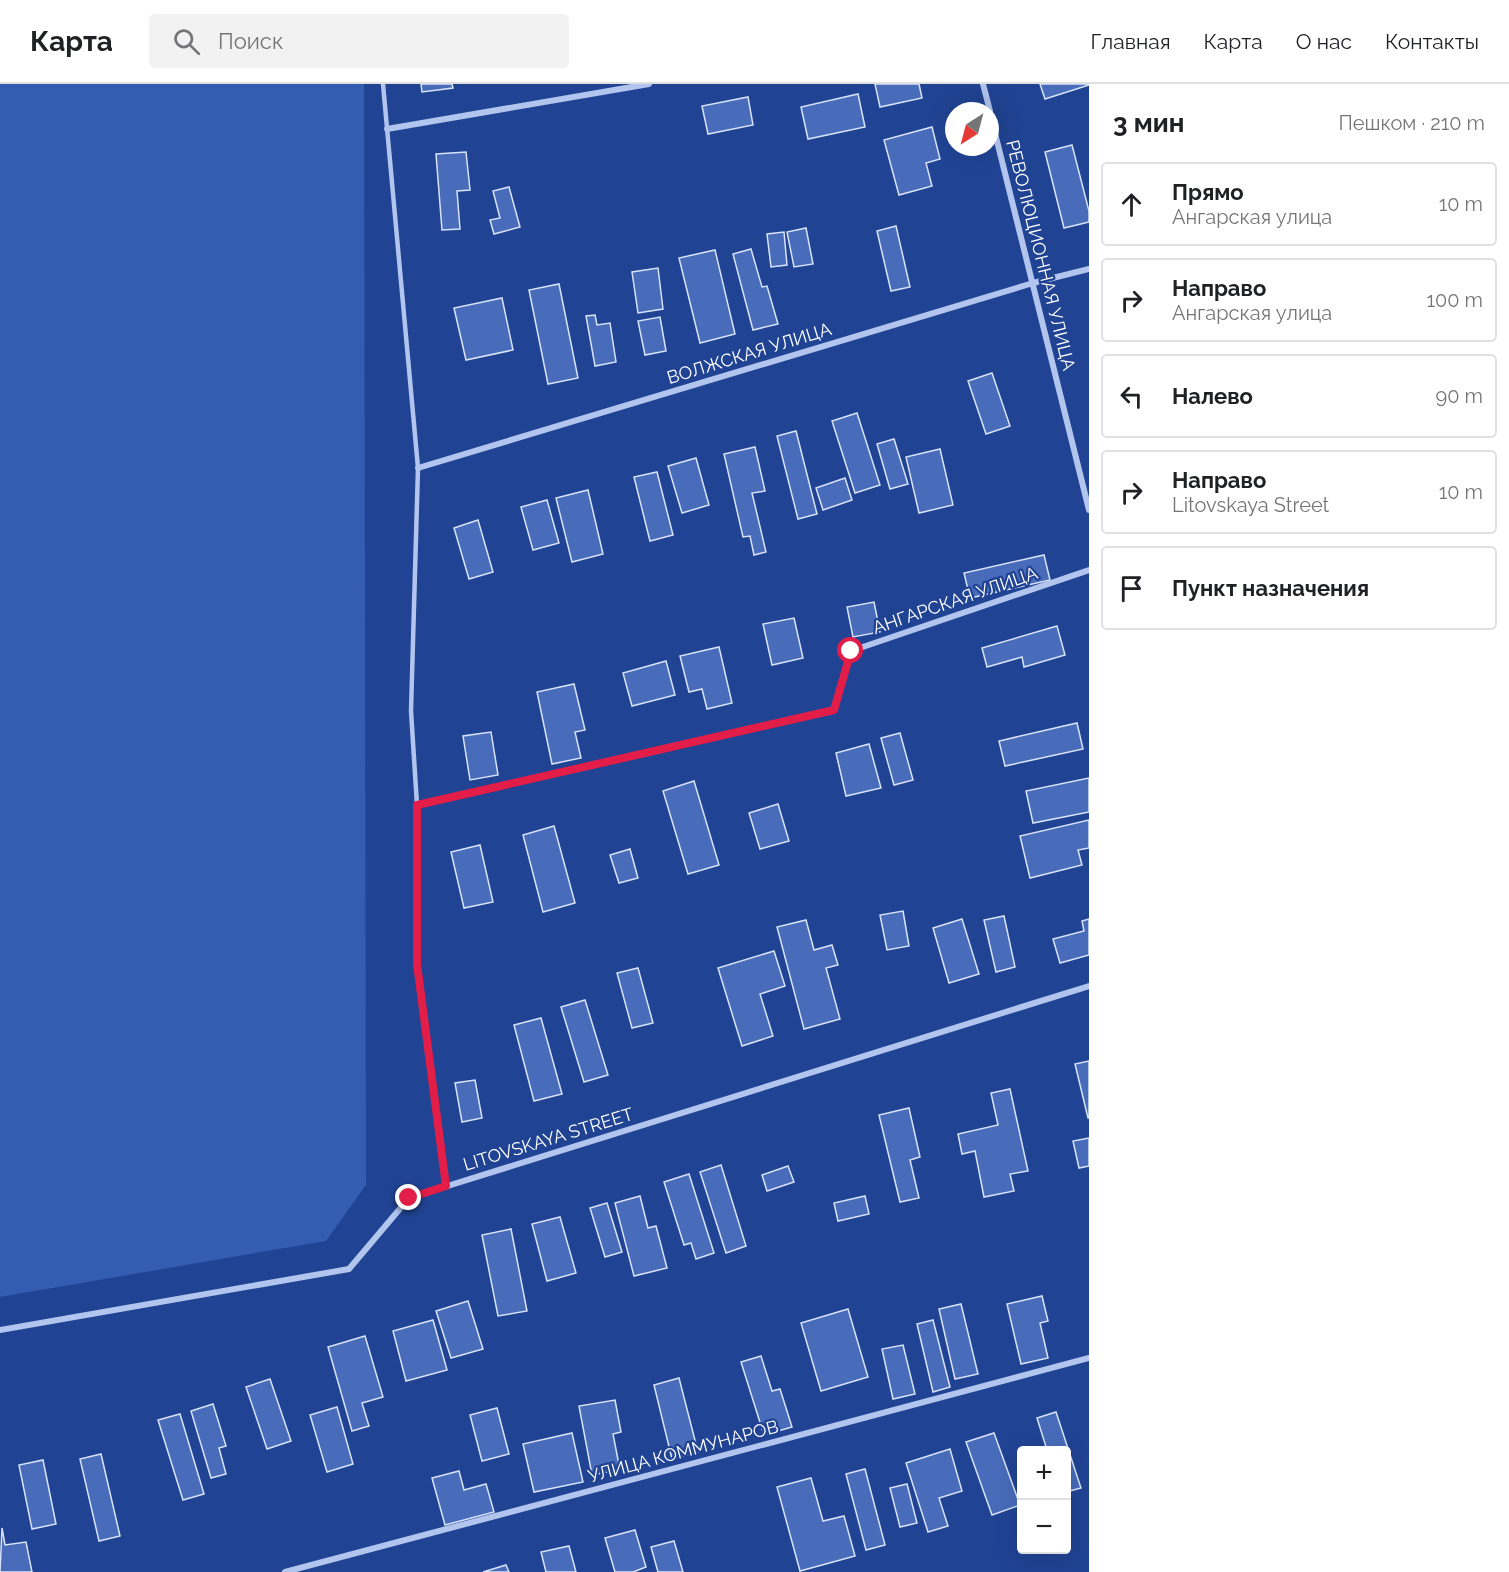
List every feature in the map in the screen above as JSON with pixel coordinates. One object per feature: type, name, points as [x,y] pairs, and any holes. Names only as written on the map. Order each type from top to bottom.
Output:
[{"type":"street","points":[[387,129],[649,84]]},
{"type":"street","name":"РЕВОЛЮЦИОННАЯ УЛИЦА","points":[[983,84],[988,102]]},
{"type":"street","name":"РЕВОЛЮЦИОННАЯ УЛИЦА","points":[[999,148],[1089,510]]},
{"type":"street","name":"ВОЛЖСКАЯ УЛИЦА","points":[[418,468],[1033,283],[1089,269]]},
{"type":"street","name":"АНГАРСКАЯ УЛИЦА","points":[[417,805],[834,710],[851,651],[1089,570]]},
{"type":"street","name":"LITOVSKAYA STREET","points":[[0,1330],[349,1269],[409,1198],[1089,986]]},
{"type":"street","name":"УЛИЦА КОММУНАРОВ","points":[[285,1572],[1089,1358]]},
{"type":"lane","points":[[383,84],[418,468],[411,711],[417,805],[417,964],[446,1186]]},
{"type":"shaded area","points":[[0,84],[364,84],[366,1185],[326,1241],[0,1297]]},
{"type":"building","points":[[421,84],[452,84],[453,88],[422,92]]},
{"type":"building","points":[[875,84],[919,84],[922,98],[880,107]]},
{"type":"building","points":[[1040,84],[1089,84],[1089,85],[1045,99]]},
{"type":"building","points":[[858,94],[865,127],[808,139],[801,107]]},
{"type":"building","points":[[748,97],[753,125],[708,134],[702,106]]},
{"type":"building","points":[[932,127],[940,159],[926,163],[932,186],[899,195],[884,140]]},
{"type":"building","points":[[1072,145],[1089,211],[1089,222],[1064,228],[1045,152]]},
{"type":"building","points":[[466,152],[470,190],[457,191],[460,229],[442,230],[436,154]]},
{"type":"building","points":[[509,187],[520,227],[494,234],[490,220],[500,218],[493,191]]},
{"type":"building","points":[[896,226],[910,287],[891,291],[877,231]]},
{"type":"building","points":[[806,228],[813,264],[794,267],[787,232]]},
{"type":"building","points":[[784,232],[787,265],[771,267],[767,234]]},
{"type":"building","points":[[751,249],[762,287],[767,286],[778,324],[753,330],[733,254]]},
{"type":"building","points":[[715,250],[735,334],[700,343],[679,258]]},
{"type":"building","points":[[658,268],[663,309],[638,313],[632,272]]},
{"type":"building","points":[[559,284],[578,378],[548,384],[529,290]]},
{"type":"building","points":[[502,298],[513,350],[466,360],[454,308]]},
{"type":"building","points":[[595,315],[597,325],[610,323],[616,362],[595,366],[586,316]]},
{"type":"building","points":[[660,317],[666,351],[645,355],[638,321]]},
{"type":"building","points":[[992,373],[1010,426],[986,434],[968,381]]},
{"type":"building","points":[[857,413],[880,485],[855,493],[832,421]]},
{"type":"building","points":[[796,431],[817,514],[798,519],[777,436]]},
{"type":"building","points":[[894,439],[908,484],[890,489],[877,444]]},
{"type":"building","points":[[755,447],[765,491],[752,493],[766,552],[754,555],[750,536],[743,537],[724,454]]},
{"type":"building","points":[[940,449],[953,505],[919,513],[906,457]]},
{"type":"building","points":[[696,458],[709,505],[682,513],[668,466]]},
{"type":"building","points":[[657,472],[673,535],[650,541],[634,477]]},
{"type":"building","points":[[845,478],[852,500],[823,510],[816,488]]},
{"type":"building","points":[[588,490],[603,554],[572,562],[556,498]]},
{"type":"building","points":[[547,500],[559,543],[533,550],[521,507]]},
{"type":"building","points":[[478,520],[493,572],[469,579],[454,528]]},
{"type":"building","points":[[1044,555],[1050,580],[970,598],[964,573]]},
{"type":"building","points":[[874,602],[880,632],[853,637],[847,607]]},
{"type":"building","points":[[794,618],[803,658],[772,665],[763,624]]},
{"type":"building","points":[[1057,626],[1065,655],[1024,667],[1022,657],[987,667],[982,648]]},
{"type":"building","points":[[719,647],[732,703],[707,709],[702,689],[689,692],[680,656]]},
{"type":"building","points":[[666,661],[675,695],[632,706],[623,673]]},
{"type":"building","points":[[574,684],[585,730],[575,732],[581,758],[552,764],[537,692]]},
{"type":"building","points":[[1077,723],[1083,749],[1005,766],[999,741]]},
{"type":"building","points":[[491,732],[498,775],[470,780],[463,736]]},
{"type":"building","points":[[900,733],[913,780],[894,785],[881,738]]},
{"type":"building","points":[[869,744],[881,788],[846,796],[836,753]]},
{"type":"building","points":[[1089,778],[1089,812],[1033,823],[1026,791]]},
{"type":"building","points":[[694,781],[719,865],[688,874],[663,791]]},
{"type":"building","points":[[778,804],[789,841],[760,849],[749,813]]},
{"type":"building","points":[[1089,820],[1089,848],[1078,850],[1082,865],[1030,878],[1020,836]]},
{"type":"building","points":[[554,826],[575,903],[543,912],[523,835]]},
{"type":"building","points":[[480,845],[493,902],[464,908],[451,852]]},
{"type":"building","points":[[630,849],[638,878],[619,883],[610,855]]},
{"type":"building","points":[[903,911],[909,946],[887,950],[880,915]]},
{"type":"building","points":[[1004,916],[1015,967],[996,972],[984,920]]},
{"type":"building","points":[[962,919],[979,974],[949,983],[933,928]]},
{"type":"building","points":[[1089,919],[1089,955],[1060,963],[1053,939],[1084,931],[1082,921]]},
{"type":"building","points":[[806,920],[814,950],[832,945],[838,965],[826,968],[840,1019],[804,1029],[777,927]]},
{"type":"building","points":[[774,951],[785,986],[760,994],[773,1036],[742,1046],[718,968]]},
{"type":"building","points":[[638,968],[653,1023],[632,1028],[617,973]]},
{"type":"building","points":[[585,1000],[608,1075],[584,1082],[561,1007]]},
{"type":"building","points":[[541,1018],[562,1094],[534,1101],[514,1025]]},
{"type":"building","points":[[1089,1061],[1089,1118],[1088,1118],[1075,1064]]},
{"type":"building","points":[[475,1080],[482,1118],[462,1122],[455,1083]]},
{"type":"building","points":[[1010,1089],[1028,1171],[1010,1174],[1014,1191],[984,1197],[975,1151],[962,1154],[958,1134],[998,1125],[991,1093]]},
{"type":"building","points":[[909,1108],[920,1157],[910,1160],[919,1198],[900,1202],[879,1115]]},
{"type":"building","points":[[1089,1138],[1089,1166],[1079,1168],[1073,1141]]},
{"type":"building","points":[[721,1165],[746,1246],[726,1253],[700,1172]]},
{"type":"building","points":[[788,1166],[794,1182],[767,1191],[762,1175]]},
{"type":"building","points":[[689,1174],[714,1253],[696,1259],[691,1243],[684,1245],[664,1182]]},
{"type":"building","points":[[640,1196],[648,1228],[656,1226],[667,1268],[634,1276],[615,1203]]},
{"type":"building","points":[[865,1196],[869,1214],[838,1221],[834,1203]]},
{"type":"building","points":[[607,1203],[622,1252],[605,1257],[590,1208]]},
{"type":"building","points":[[560,1217],[576,1273],[547,1281],[532,1224]]},
{"type":"building","points":[[511,1229],[527,1311],[498,1316],[482,1235]]},
{"type":"building","points":[[1042,1296],[1048,1321],[1040,1323],[1048,1358],[1021,1364],[1007,1304]]},
{"type":"building","points":[[468,1301],[483,1349],[451,1358],[436,1311]]},
{"type":"building","points":[[961,1304],[978,1374],[955,1379],[939,1309]]},
{"type":"building","points":[[848,1309],[868,1377],[821,1391],[801,1323]]},
{"type":"building","points":[[433,1320],[447,1370],[406,1381],[393,1331]]},
{"type":"building","points":[[933,1320],[950,1387],[933,1392],[917,1324]]},
{"type":"building","points":[[365,1336],[383,1397],[362,1403],[369,1426],[352,1431],[328,1347]]},
{"type":"building","points":[[903,1345],[915,1394],[893,1399],[882,1349]]},
{"type":"building","points":[[761,1356],[772,1391],[780,1389],[792,1427],[764,1435],[741,1362]]},
{"type":"building","points":[[679,1378],[698,1452],[672,1459],[654,1385]]},
{"type":"building","points":[[270,1379],[291,1441],[267,1449],[246,1387]]},
{"type":"building","points":[[615,1400],[621,1432],[613,1434],[620,1470],[592,1475],[579,1406]]},
{"type":"building","points":[[213,1404],[226,1446],[219,1448],[226,1474],[211,1478],[191,1411]]},
{"type":"building","points":[[337,1407],[353,1464],[327,1472],[310,1415]]},
{"type":"building","points":[[497,1408],[509,1454],[482,1461],[470,1415]]},
{"type":"building","points":[[1056,1412],[1067,1446],[1046,1446],[1037,1418]]},
{"type":"building","points":[[180,1414],[204,1494],[183,1500],[158,1420]]},
{"type":"building","points":[[572,1433],[583,1482],[534,1492],[523,1444]]},
{"type":"building","points":[[994,1433],[1017,1497],[1017,1506],[992,1515],[966,1442]]},
{"type":"building","points":[[950,1449],[962,1491],[939,1498],[948,1526],[928,1532],[906,1463]]},
{"type":"building","points":[[101,1454],[120,1536],[99,1541],[80,1459]]},
{"type":"building","points":[[1071,1458],[1081,1488],[1071,1491]]},
{"type":"building","points":[[43,1460],[56,1524],[32,1529],[19,1465]]},
{"type":"building","points":[[865,1469],[885,1545],[866,1550],[846,1474]]},
{"type":"building","points":[[459,1471],[464,1490],[486,1484],[494,1512],[445,1525],[432,1478]]},
{"type":"building","points":[[811,1478],[823,1521],[844,1516],[855,1556],[800,1571],[777,1487]]},
{"type":"building","points":[[907,1484],[917,1523],[900,1527],[890,1488]]},
{"type":"building","points":[[2,1528],[5,1545],[26,1542],[32,1572],[0,1572]]},
{"type":"building","points":[[635,1530],[646,1567],[633,1572],[615,1572],[605,1538]]},
{"type":"building","points":[[674,1541],[683,1572],[658,1572],[651,1547]]},
{"type":"building","points":[[569,1546],[576,1572],[546,1572],[541,1552]]},
{"type":"building","points":[[506,1565],[509,1572],[483,1572]]},
{"type":"route","points":[[409,1198],[446,1186],[417,964],[417,805],[834,710],[851,651]]}]
